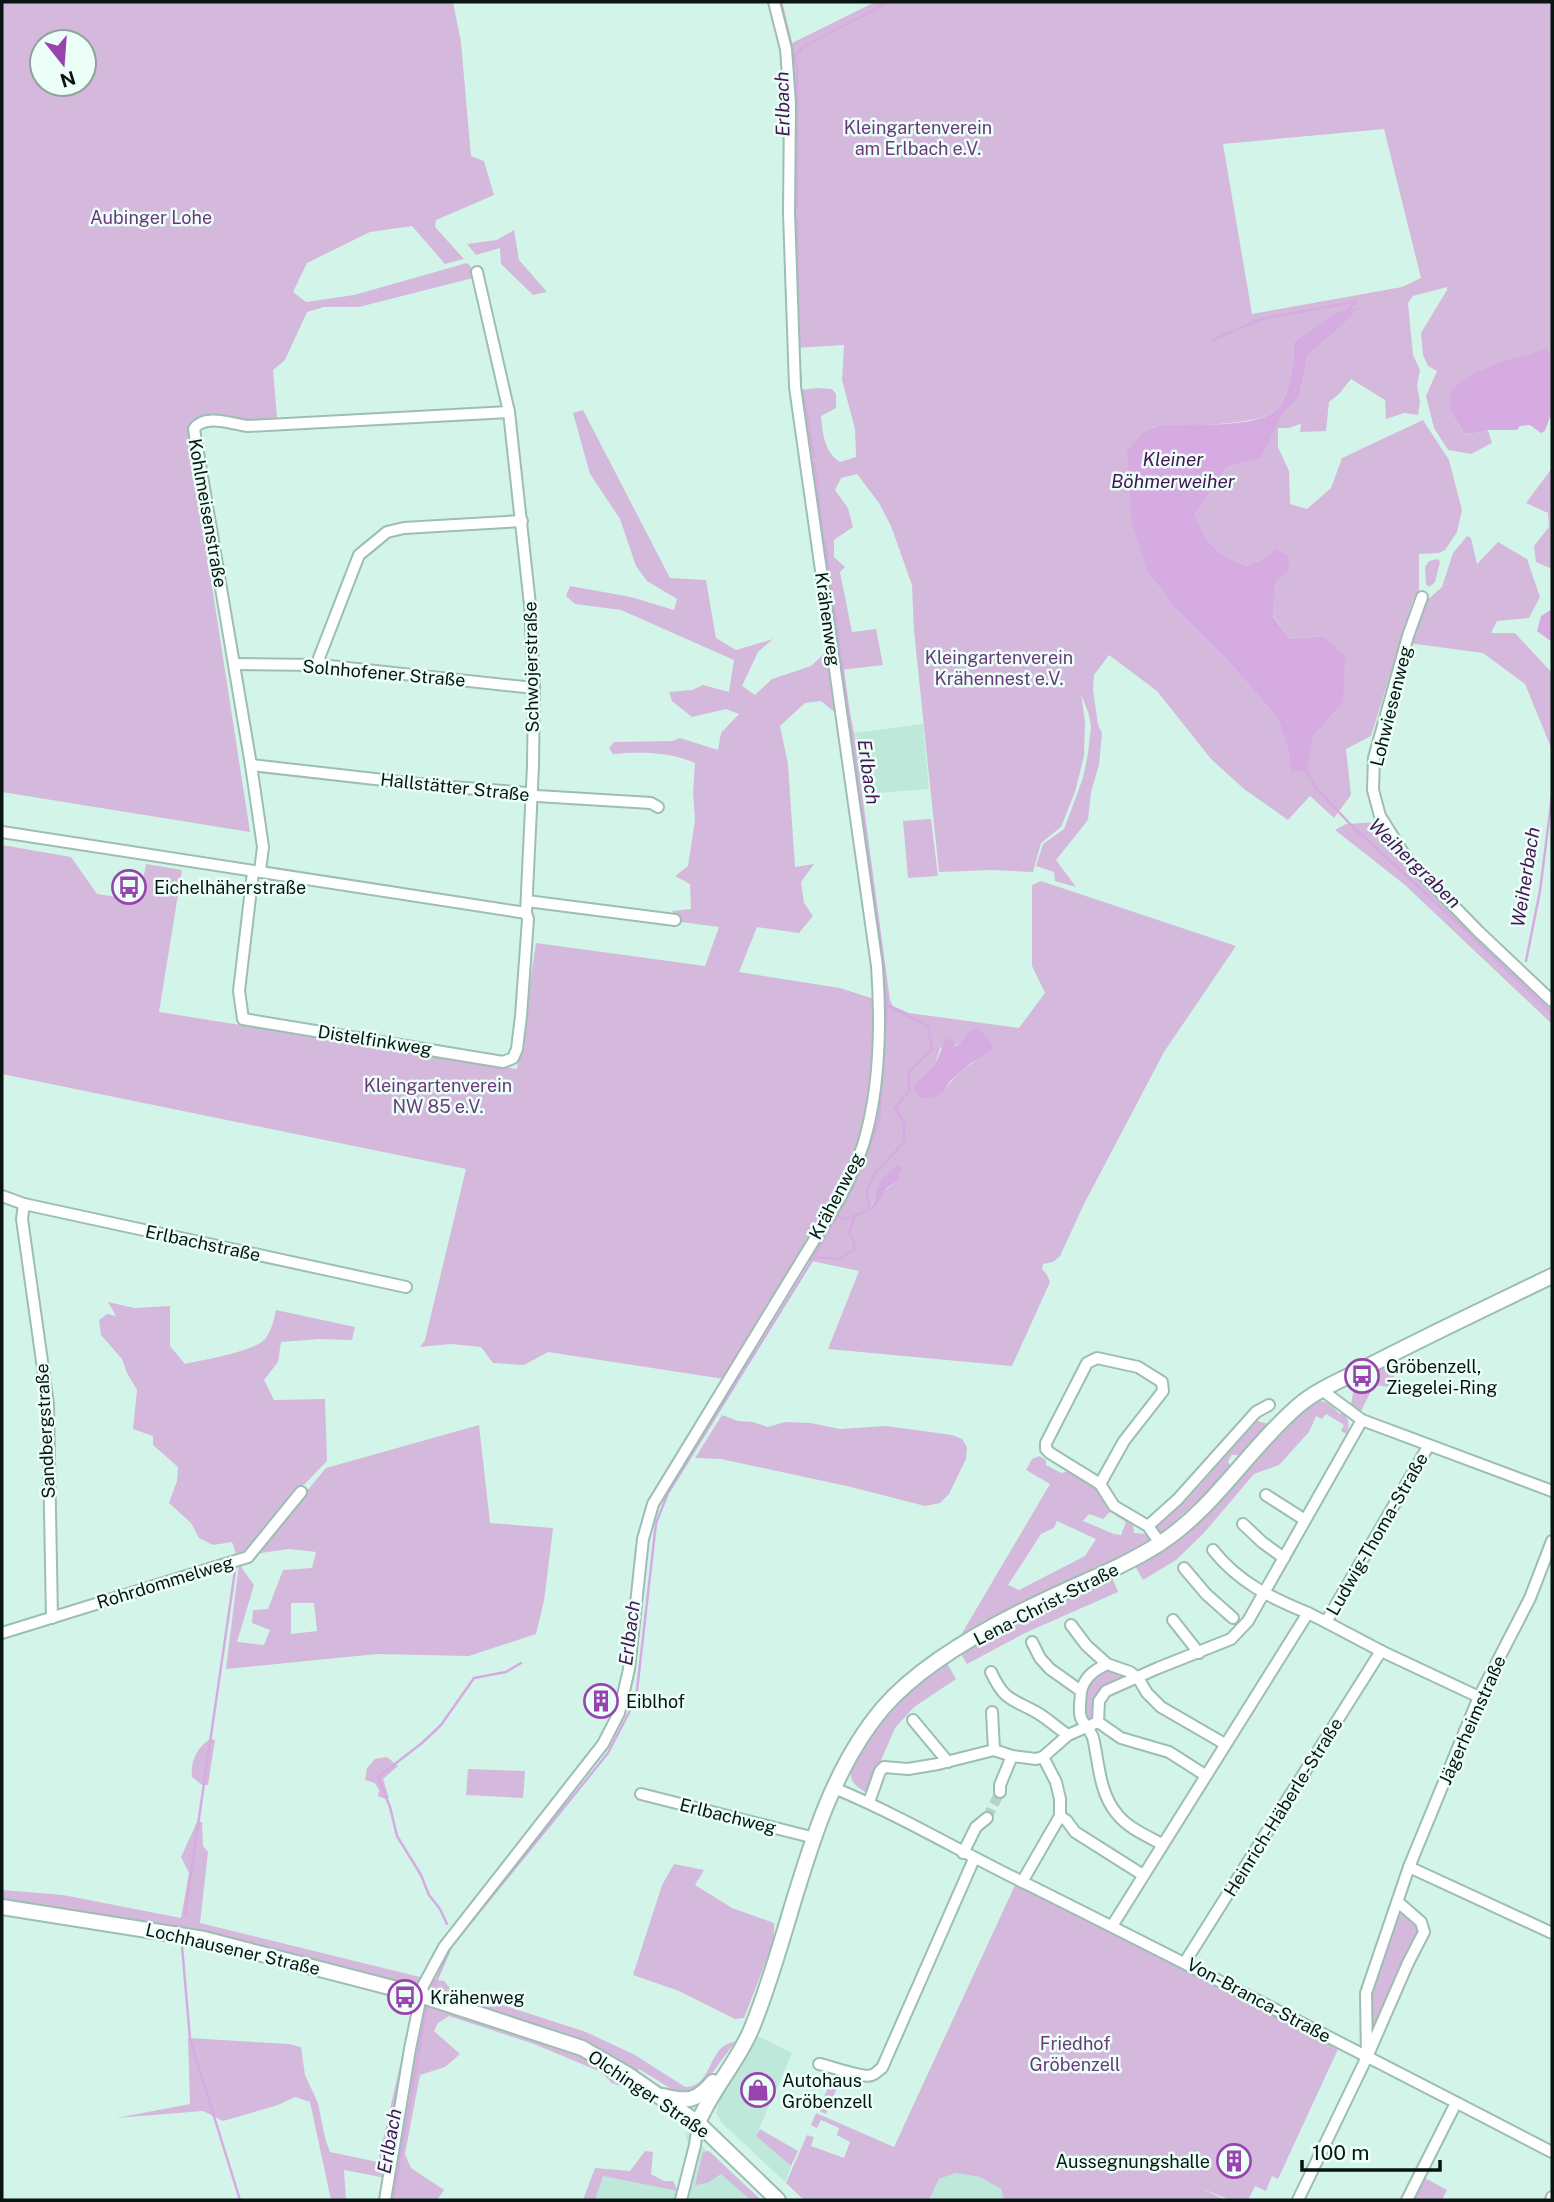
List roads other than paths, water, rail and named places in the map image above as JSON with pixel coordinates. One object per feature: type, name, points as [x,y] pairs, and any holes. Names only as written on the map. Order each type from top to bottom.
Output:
[{"type":"street","name":"Krähenweg","points":[[385,2200],[421,1995],[444,1947],[603,1744],[619,1713],[629,1669],[643,1539],[653,1504],[841,1195],[862,1146],[870,1116],[875,1086],[878,1027],[877,966],[794,387],[789,213],[790,103],[786,49],[774,2]]},
{"type":"street","name":"Schwojerstraße","points":[[477,272],[509,411],[530,606],[534,688],[526,913],[528,919],[521,1016],[517,1049],[513,1058],[507,1061]]},
{"type":"street","name":"Kohlmeisenstraße","points":[[243,1019],[239,991],[263,847],[194,429],[197,423],[205,420],[248,426],[509,411]]},
{"type":"street","points":[[320,665],[319,658],[359,555],[387,532],[404,528],[522,521]]},
{"type":"street","name":"Lohwiesenweg","points":[[1422,597],[1408,636],[1374,758],[1373,790],[1380,816],[1405,856],[1478,931],[1552,1001]]},
{"type":"street","name":"Solnhofener Straße","points":[[234,664],[320,665],[534,688]]},
{"type":"street","name":"Hallstätter Straße","points":[[251,765],[428,785],[651,803],[658,807]]},
{"type":"street","points":[[2,832],[526,913]]},
{"type":"street","points":[[527,901],[675,920]]},
{"type":"street","name":"Distelfinkweg","points":[[243,1019],[507,1061]]},
{"type":"street","name":"Erlbachstraße","points":[[2,1196],[24,1204],[406,1287]]},
{"type":"street","name":"Sandbergstraße","points":[[24,1204],[22,1219],[47,1404],[52,1618]]},
{"type":"street","name":"Lena-Christ-Straße","points":[[698,2123],[705,2106],[736,2061],[758,2011],[834,1788],[854,1748],[883,1707],[922,1672],[996,1625],[1044,1600],[1123,1566],[1187,1524],[1267,1436],[1301,1403],[1387,1356],[1552,1276]]},
{"type":"street","points":[[1100,1484],[1124,1441],[1164,1387],[1158,1378],[1138,1367],[1097,1358],[1087,1363],[1046,1443],[1046,1449],[1100,1484],[1115,1506],[1148,1525],[1160,1543]]},
{"type":"street","points":[[1323,1391],[1362,1420],[1552,1491]]},
{"type":"street","points":[[1148,1525],[1178,1499],[1256,1412],[1269,1405]]},
{"type":"street","points":[[1098,1722],[1099,1701],[1106,1692],[1231,1639],[1248,1621],[1362,1420]]},
{"type":"street","name":"Ludwig-Thoma-Straße","points":[[1429,1445],[1326,1622],[1479,1697]]},
{"type":"street","name":"Rohrdommelweg","points":[[2,1633],[248,1557],[301,1492]]},
{"type":"street","points":[[1266,1494],[1305,1520]]},
{"type":"street","points":[[1243,1524],[1284,1558]]},
{"type":"street","name":"Jägerheimstraße","points":[[1367,2057],[1368,2027],[1364,2006],[1366,1993],[1409,1867],[1479,1697],[1521,1616],[1552,1541]]},
{"type":"street","points":[[1213,1550],[1233,1573],[1263,1593],[1326,1622]]},
{"type":"street","points":[[1184,1568],[1206,1594],[1233,1618]]},
{"type":"street","points":[[1233,1618],[1255,1608]]},
{"type":"street","points":[[1112,1926],[1308,1613]]},
{"type":"street","points":[[1231,1639],[1233,1618]]},
{"type":"street","points":[[1172,1620],[1199,1653]]},
{"type":"street","name":"Lena-Christ-Straße","points":[[1071,1625],[1086,1645],[1107,1664],[1130,1672],[1138,1678],[1147,1693],[1161,1707],[1225,1744]]},
{"type":"street","name":"Lena-Christ-Straße","points":[[1032,1643],[1049,1669],[1081,1691]]},
{"type":"street","name":"Heinrich-Häberle-Straße","points":[[1185,1962],[1381,1651]]},
{"type":"street","points":[[1107,1664],[1094,1670],[1084,1681],[1079,1711],[1094,1739],[1097,1765],[1106,1794],[1117,1814],[1134,1828],[1163,1844]]},
{"type":"street","name":"Lena-Christ-Straße","points":[[990,1672],[1005,1697],[1039,1713],[1068,1735]]},
{"type":"street","points":[[992,1712],[994,1750]]},
{"type":"street","points":[[913,1720],[948,1762]]},
{"type":"street","points":[[1098,1722],[1121,1738],[1169,1752],[1205,1774]]},
{"type":"street","points":[[869,1802],[880,1771],[884,1767],[908,1769],[994,1750],[1030,1759],[1043,1757],[1068,1735],[1098,1722]]},
{"type":"street","points":[[1000,1792],[1000,1785],[1012,1756]]},
{"type":"street","points":[[1022,1882],[1060,1816],[1056,1782],[1043,1757]]},
{"type":"street","name":"Von-Branca-Straße","points":[[834,1788],[869,1802],[963,1853],[1185,1962],[1552,2152]]},
{"type":"street","name":"Erlbachweg","points":[[641,1794],[815,1838]]},
{"type":"street","points":[[1060,1816],[1075,1832],[1143,1875]]},
{"type":"street","points":[[963,1853],[976,1827],[987,1818]]},
{"type":"street","points":[[819,2064],[859,2076],[871,2076],[881,2068],[975,1858]]},
{"type":"street","points":[[1409,1867],[1552,1933]]},
{"type":"street","points":[[1298,2200],[1424,1932],[1421,1922],[1398,1902]]},
{"type":"street","name":"Lochhausener Straße","points":[[2,1907],[204,1939],[421,1995]]},
{"type":"street","name":"Olchinger Straße","points":[[421,1995],[582,2048],[627,2074],[698,2123],[778,2200]]},
{"type":"street","points":[[656,2094],[688,2100],[702,2094],[743,2046]]},
{"type":"street","points":[[1407,2200],[1456,2103]]},
{"type":"street","points":[[681,2200],[698,2123]]},
{"type":"water","name":"Kleiner Böhmerweiher","points":[[1359,308],[1308,355],[1299,398],[1284,413],[1261,457],[1227,467],[1195,514],[1213,547],[1246,566],[1265,558],[1276,549],[1289,557],[1288,572],[1276,582],[1273,616],[1290,639],[1323,636],[1345,656],[1343,703],[1312,738],[1307,770],[1291,772],[1288,750],[1278,719],[1228,661],[1172,605],[1148,572],[1132,523],[1127,452],[1143,433],[1157,426],[1245,422],[1269,415],[1277,409],[1285,396],[1292,368],[1294,342],[1338,311]]},
{"type":"water","points":[[1547,349],[1552,355],[1552,418],[1550,417],[1545,431],[1541,433],[1530,425],[1520,426],[1517,430],[1464,433],[1450,407],[1454,388],[1477,372]]},
{"type":"water","points":[[1552,609],[1552,642],[1537,631],[1541,616]]},
{"type":"water","points":[[978,1028],[992,1044],[991,1052],[970,1064],[950,1081],[945,1090],[933,1098],[921,1098],[914,1090],[915,1084],[935,1065],[945,1040],[953,1038],[955,1046],[967,1033]]},
{"type":"water","points":[[899,1165],[902,1169],[896,1182],[887,1188],[875,1207],[870,1209],[880,1183]]},
{"type":"waterway","name":"Erlbach","points":[[781,2],[797,68],[797,208]]},
{"type":"waterway","points":[[795,56],[803,47],[889,2]]},
{"type":"waterway","name":"Erlbach","points":[[797,218],[798,312]]},
{"type":"waterway","points":[[1346,311],[1357,301]]},
{"type":"waterway","points":[[1213,340],[1261,319],[1354,302]]},
{"type":"waterway","name":"Erlbach","points":[[799,364],[801,383]]},
{"type":"waterway","name":"Erlbach","points":[[802,390],[814,457]]},
{"type":"waterway","name":"Erlbach","points":[[814,463],[823,536]]},
{"type":"waterway","name":"Erlbach","points":[[455,1942],[608,1753],[636,1699],[656,1523],[668,1493],[814,1257],[838,1259],[854,1250],[854,1242],[849,1232],[855,1216],[870,1209],[867,1194],[872,1178],[904,1142],[904,1122],[895,1108],[909,1091],[909,1072],[932,1049],[928,1026],[887,1005],[825,542]]},
{"type":"waterway","name":"Weihergraben","points":[[1304,768],[1316,788],[1352,826],[1552,1014]]},
{"type":"waterway","name":"Weiherbach","points":[[1526,961],[1540,891],[1552,796]]},
{"type":"waterway","name":"Erlbach","points":[[814,1256],[853,1187],[879,1121],[887,1005]]},
{"type":"waterway","name":"Erlbach","points":[[836,1216],[845,1219],[855,1216]]},
{"type":"waterway","points":[[185,1914],[236,1564]]},
{"type":"waterway","points":[[447,1924],[397,1836],[390,1807],[378,1777],[441,1725],[474,1678],[506,1672],[521,1663]]},
{"type":"waterway","points":[[182,1946],[190,2039],[240,2200]]},
{"type":"waterway","name":"Erlbach","points":[[432,1990],[451,1947]]},
{"type":"waterway","name":"Erlbach","points":[[393,2200],[427,2004]]},
{"type":"tunnel","points":[[987,1818],[1000,1792]]},
{"type":"place","name":"Eichelhäherstraße","points":[[129,887]]},
{"type":"place","name":"Gröbenzell, Ziegelei-Ring","points":[[1362,1376]]},
{"type":"place","name":"Eiblhof","points":[[601,1701]]},
{"type":"place","name":"Krähenweg","points":[[405,1997]]},
{"type":"place","name":"Autohaus Gröbenzell","points":[[758,2090]]},
{"type":"place","name":"Aussegnungshalle","points":[[1234,2161]]},
{"type":"park label","name":"Kleingartenverein am Erlbach e.V.","points":[[918,137]]},
{"type":"park label","name":"Aubinger Lohe","points":[[151,217]]},
{"type":"park label","name":"Kleingartenverein Krähennest e.V.","points":[[999,667]]},
{"type":"park label","name":"Kleingartenverein NW 85 e.V.","points":[[438,1095]]},
{"type":"park label","name":"Friedhof Gröbenzell","points":[[1075,2053]]}]
